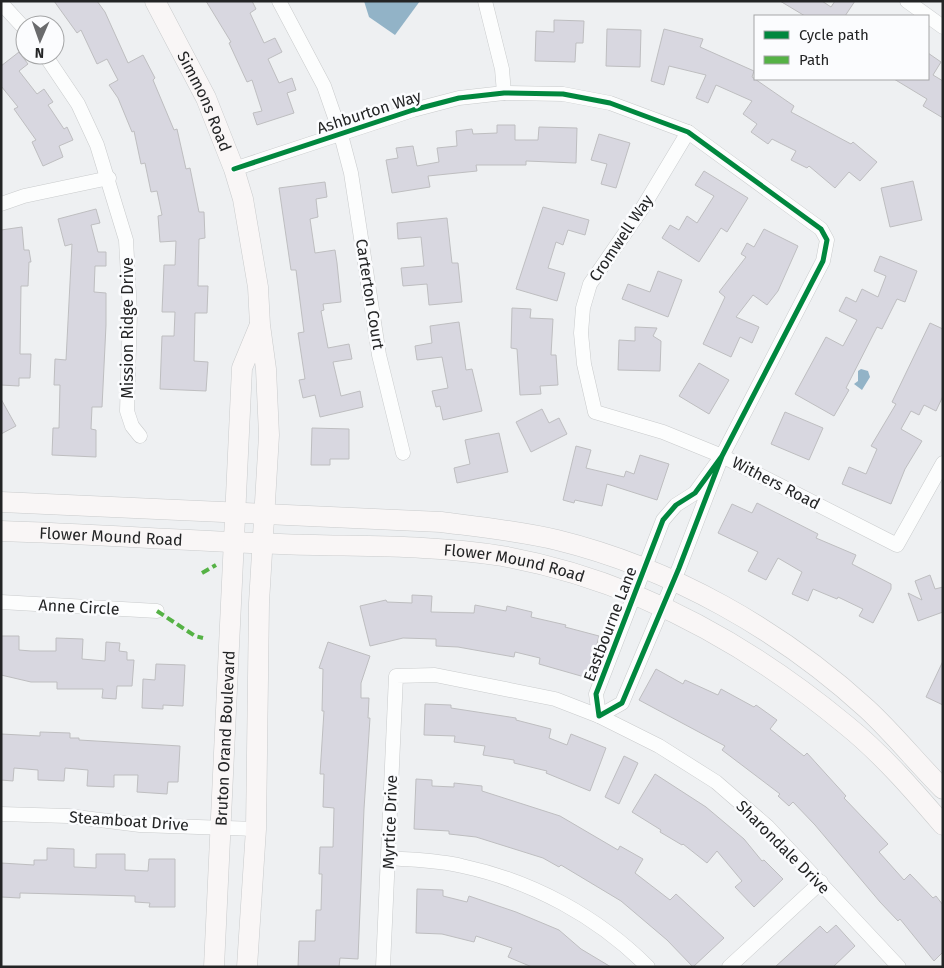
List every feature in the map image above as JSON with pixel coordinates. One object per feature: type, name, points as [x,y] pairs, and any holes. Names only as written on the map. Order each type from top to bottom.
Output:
[{"type":"main road","name":"Simmons Road","points":[[155,1],[206,98],[234,169],[243,198],[258,287],[260,325],[266,369],[268,435],[264,513]]},
{"type":"main road","name":"Simmons Road","points":[[235,511],[242,368],[260,325]]},
{"type":"main road","name":"Flower Mound Road","points":[[1,502],[235,511],[441,522],[502,529],[557,540],[614,556],[645,568],[744,616],[802,655],[868,710],[943,789]]},
{"type":"main road","name":"Bruton Orand Boulevard","points":[[214,967],[235,511]]},
{"type":"main road","name":"Bruton Orand Boulevard","points":[[247,967],[256,829],[259,603],[264,513]]},
{"type":"main road","name":"Flower Mound Road","points":[[1,531],[262,544],[444,549],[502,556],[579,575],[635,594],[688,617],[779,673],[848,726],[907,784],[943,825]]},
{"type":"street","name":"Carterton Court","points":[[279,1],[324,86],[341,135],[351,173],[379,355],[403,453]]},
{"type":"street","points":[[485,1],[502,69],[504,93]]},
{"type":"street","points":[[907,1],[926,15]]},
{"type":"street","points":[[1,3],[15,18]]},
{"type":"street","points":[[929,17],[943,27]]},
{"type":"street","name":"Mission Ridge Drive","points":[[52,65],[78,104],[109,178],[126,240],[130,313],[127,411],[132,426],[140,436]]},
{"type":"street","name":"Ashburton Way","points":[[234,169],[422,107],[459,98],[504,93],[563,94],[610,103],[688,132],[810,219]]},
{"type":"street","name":"Cromwell Way","points":[[595,412],[590,397],[581,333],[584,308],[590,284],[643,208],[688,132]]},
{"type":"street","points":[[1,204],[24,196],[109,178]]},
{"type":"street","name":"Eastbourne Lane","points":[[722,456],[695,493],[676,504],[663,520],[596,694],[599,716],[622,703],[673,582],[722,456],[823,261],[826,240],[821,229],[810,219]]},
{"type":"street","name":"Withers Road","points":[[595,412],[663,432],[722,456],[897,545],[943,462]]},
{"type":"street","name":"Anne Circle","points":[[1,602],[157,611]]},
{"type":"street","name":"Sharondale Drive","points":[[396,676],[435,675],[555,699],[599,716],[659,746],[716,782],[768,827],[899,967]]},
{"type":"street","name":"Myrtice Drive","points":[[383,967],[396,676]]},
{"type":"street","name":"Steamboat Drive","points":[[1,814],[68,816],[140,824],[256,829]]},
{"type":"street","points":[[389,858],[460,865],[497,874],[548,895],[590,918],[626,944],[648,967]]},
{"type":"street","points":[[729,967],[821,882]]},
{"type":"water","points":[[364,1],[420,1],[395,35],[369,17]]},
{"type":"water","points":[[861,369],[868,371],[870,377],[862,390],[854,384],[858,381],[858,371]]},
{"type":"building","points":[[54,1],[97,1],[105,12],[128,63],[143,55],[155,78],[153,80],[174,130],[177,129],[186,169],[190,168],[199,212],[204,212],[205,238],[199,239],[198,286],[208,286],[207,313],[195,313],[194,361],[208,362],[206,391],[160,389],[162,336],[174,336],[175,312],[162,312],[164,265],[175,265],[176,241],[160,242],[158,216],[162,215],[157,191],[151,192],[145,163],[141,164],[134,131],[132,132],[118,98],[109,85],[118,80],[107,59],[97,64],[81,30],[77,33]]},
{"type":"building","points":[[206,1],[252,1],[256,9],[250,13],[264,43],[275,38],[282,52],[268,59],[279,83],[292,78],[296,90],[287,93],[294,113],[257,125],[253,113],[262,111],[252,80],[247,82],[229,43],[231,42]]},
{"type":"building","points":[[780,1],[822,1],[831,7],[835,1],[855,1],[846,15],[803,15]]},
{"type":"building","points":[[554,20],[584,21],[583,43],[576,43],[575,62],[535,61],[536,31],[554,32]]},
{"type":"building","points":[[607,29],[641,30],[640,67],[606,66]]},
{"type":"building","points":[[664,29],[703,39],[700,47],[754,71],[752,77],[754,80],[794,106],[791,112],[851,144],[853,142],[877,162],[860,181],[849,172],[835,188],[809,166],[807,168],[791,160],[796,151],[772,139],[768,144],[751,132],[757,124],[743,114],[752,101],[716,85],[708,103],[696,98],[706,75],[669,66],[664,85],[651,81]]},
{"type":"building","points":[[929,54],[941,62],[933,75],[943,81],[943,118],[923,106],[927,99],[896,80],[929,80]]},
{"type":"building","points":[[15,55],[15,65],[27,65],[19,71],[37,94],[44,89],[53,102],[48,105],[64,129],[67,127],[73,140],[59,146],[63,157],[43,166],[32,142],[36,140],[14,109],[18,107],[1,86],[1,66]]},
{"type":"building","points":[[497,125],[515,125],[515,140],[538,140],[539,127],[577,128],[576,163],[526,161],[526,165],[476,165],[477,171],[428,176],[430,187],[392,193],[386,160],[398,158],[396,148],[413,146],[417,166],[439,162],[437,148],[457,146],[456,131],[472,129],[473,134],[497,133]]},
{"type":"building","points":[[599,134],[630,143],[616,188],[601,184],[607,164],[591,160]]},
{"type":"building","points":[[704,171],[748,198],[727,232],[721,228],[699,262],[662,238],[670,225],[679,230],[687,216],[697,223],[714,196],[695,185]]},
{"type":"building","points":[[913,181],[922,220],[890,227],[881,188]]},
{"type":"building","points":[[325,182],[327,197],[316,199],[318,217],[310,219],[315,253],[335,250],[341,302],[323,304],[324,310],[321,311],[328,348],[349,344],[352,359],[333,362],[341,396],[360,391],[363,407],[320,417],[315,395],[303,398],[299,380],[305,379],[298,333],[304,332],[296,270],[291,270],[279,188]]},
{"type":"building","points":[[543,207],[589,220],[585,235],[568,230],[563,245],[556,242],[548,268],[565,273],[557,301],[516,289]]},
{"type":"building","points":[[96,209],[100,223],[91,225],[98,252],[106,252],[106,266],[95,266],[94,292],[106,293],[106,325],[102,407],[92,407],[91,429],[96,430],[96,457],[52,455],[53,428],[59,428],[60,385],[54,385],[55,359],[66,360],[72,244],[65,246],[58,219]]},
{"type":"building","points":[[447,218],[452,263],[458,263],[462,302],[429,305],[427,284],[403,286],[401,268],[424,266],[421,237],[398,239],[397,223]]},
{"type":"building","points":[[22,227],[24,250],[29,250],[31,262],[29,262],[28,286],[21,286],[20,354],[31,354],[30,378],[19,378],[19,386],[1,385],[1,230]]},
{"type":"building","points":[[764,229],[798,246],[778,291],[767,305],[753,295],[736,317],[759,327],[752,343],[740,337],[731,357],[703,344],[725,297],[719,292],[746,257],[741,254],[747,243],[754,247]]},
{"type":"building","points":[[880,256],[917,271],[905,302],[897,299],[882,329],[877,327],[846,388],[849,390],[834,416],[795,394],[826,337],[843,346],[857,320],[839,311],[846,297],[856,302],[862,289],[878,297],[886,276],[874,271]]},
{"type":"building","points":[[658,271],[682,280],[668,317],[622,299],[628,284],[650,292]]},
{"type":"building","points":[[512,308],[531,309],[530,318],[553,319],[551,355],[556,355],[558,385],[540,386],[541,394],[520,395],[517,349],[511,348]]},
{"type":"building","points":[[459,322],[466,370],[472,369],[482,411],[443,420],[440,406],[436,407],[432,391],[448,388],[442,357],[417,360],[415,346],[432,343],[430,326]]},
{"type":"building","points":[[930,323],[943,329],[943,396],[936,411],[924,405],[919,415],[911,411],[901,429],[922,441],[905,469],[891,504],[842,484],[849,467],[866,474],[877,449],[871,446],[896,404],[892,402]]},
{"type":"building","points":[[635,327],[657,328],[653,336],[661,341],[660,371],[618,370],[619,340],[635,341]]},
{"type":"building","points":[[699,363],[729,380],[709,414],[679,396]]},
{"type":"building","points":[[1,399],[16,426],[1,434]]},
{"type":"building","points":[[542,409],[549,423],[559,418],[567,434],[531,452],[516,422]]},
{"type":"building","points":[[785,412],[823,428],[809,460],[771,444]]},
{"type":"building","points":[[312,428],[349,429],[349,459],[330,459],[330,465],[311,465]]},
{"type":"building","points":[[499,433],[508,472],[457,483],[454,468],[470,464],[465,440]]},
{"type":"building","points":[[576,446],[591,450],[586,468],[624,477],[626,471],[634,474],[640,455],[669,464],[657,500],[607,484],[602,506],[575,500],[574,503],[563,500]]},
{"type":"building","points":[[757,503],[818,534],[816,538],[856,555],[852,564],[891,584],[891,589],[873,623],[859,616],[863,609],[838,597],[837,599],[813,589],[808,601],[792,594],[802,572],[778,558],[766,580],[748,571],[758,552],[718,533],[732,504],[752,513]]},
{"type":"building","points":[[930,575],[935,589],[943,587],[943,612],[918,621],[908,593],[922,600],[915,581]]},
{"type":"building","points":[[412,595],[432,596],[431,612],[474,613],[475,605],[506,611],[507,606],[532,612],[531,617],[566,625],[565,627],[599,636],[588,678],[539,664],[540,658],[515,652],[514,657],[458,647],[436,646],[436,639],[403,638],[370,646],[360,606],[386,600],[387,602],[412,603]]},
{"type":"building","points":[[1,636],[19,636],[19,650],[31,651],[56,651],[56,638],[83,639],[82,659],[105,661],[106,642],[120,643],[119,651],[127,652],[127,660],[134,660],[132,686],[117,686],[116,699],[102,698],[103,689],[57,689],[57,682],[31,682],[1,675]]},
{"type":"building","points":[[328,642],[370,656],[361,683],[361,698],[369,698],[368,718],[370,718],[358,959],[340,958],[339,967],[298,967],[299,941],[315,941],[316,910],[321,910],[322,874],[319,874],[320,847],[333,847],[334,808],[323,807],[324,774],[320,774],[324,711],[322,711],[323,669],[319,668]]},
{"type":"building","points":[[943,661],[943,705],[926,697]]},
{"type":"building","points":[[156,664],[185,665],[183,706],[163,705],[163,709],[142,708],[143,679],[155,680]]},
{"type":"building","points":[[656,669],[683,684],[685,680],[718,695],[721,689],[754,707],[756,705],[777,720],[770,729],[804,756],[807,753],[846,796],[844,798],[888,844],[879,852],[904,880],[910,874],[933,898],[936,896],[943,905],[943,952],[934,961],[900,919],[898,921],[880,902],[815,825],[793,802],[789,806],[778,796],[780,794],[722,750],[725,746],[639,700]]},
{"type":"building","points":[[425,704],[451,705],[451,708],[516,718],[516,720],[551,729],[549,738],[567,745],[571,734],[606,748],[590,791],[546,773],[547,771],[514,763],[514,760],[483,755],[485,746],[454,742],[455,736],[424,735]]},
{"type":"building","points":[[40,732],[70,733],[70,738],[79,738],[79,740],[180,746],[178,782],[168,782],[167,794],[137,792],[138,775],[114,775],[114,787],[87,786],[88,770],[65,768],[64,781],[38,780],[38,770],[14,768],[13,781],[1,780],[1,734],[40,736]]},
{"type":"building","points":[[624,756],[638,763],[619,804],[605,797]]},
{"type":"building","points":[[655,774],[706,807],[744,839],[762,861],[764,860],[783,879],[754,907],[735,887],[742,881],[717,851],[707,863],[683,844],[660,832],[661,830],[632,812]]},
{"type":"building","points":[[416,779],[432,780],[432,786],[454,787],[454,783],[482,786],[482,791],[560,816],[618,850],[620,846],[643,859],[635,873],[670,900],[676,894],[724,938],[693,967],[667,940],[621,901],[561,865],[559,867],[543,858],[476,837],[449,834],[449,831],[414,829]]},
{"type":"building","points":[[47,848],[74,849],[74,867],[96,868],[96,854],[125,854],[125,870],[148,871],[149,859],[175,859],[175,907],[149,907],[150,903],[135,902],[135,896],[20,893],[20,898],[1,897],[1,863],[34,865],[34,860],[47,860]]},
{"type":"building","points":[[417,889],[443,890],[443,896],[467,902],[469,896],[516,912],[559,930],[581,949],[611,967],[532,967],[508,957],[512,948],[476,936],[474,942],[442,934],[416,933]]},
{"type":"building","points":[[836,925],[855,946],[833,967],[775,967],[820,926],[827,933]]},
{"type":"marked path","points":[[202,573],[216,565]]},
{"type":"marked path","points":[[157,611],[195,636],[203,638]]},
{"type":"cycle path","points":[[234,169],[413,110],[459,98],[504,93],[563,94],[610,103],[688,132],[821,229],[827,240],[823,261],[722,456],[679,568],[622,703],[599,716],[596,694],[663,520],[676,505],[695,493],[722,456]]}]
